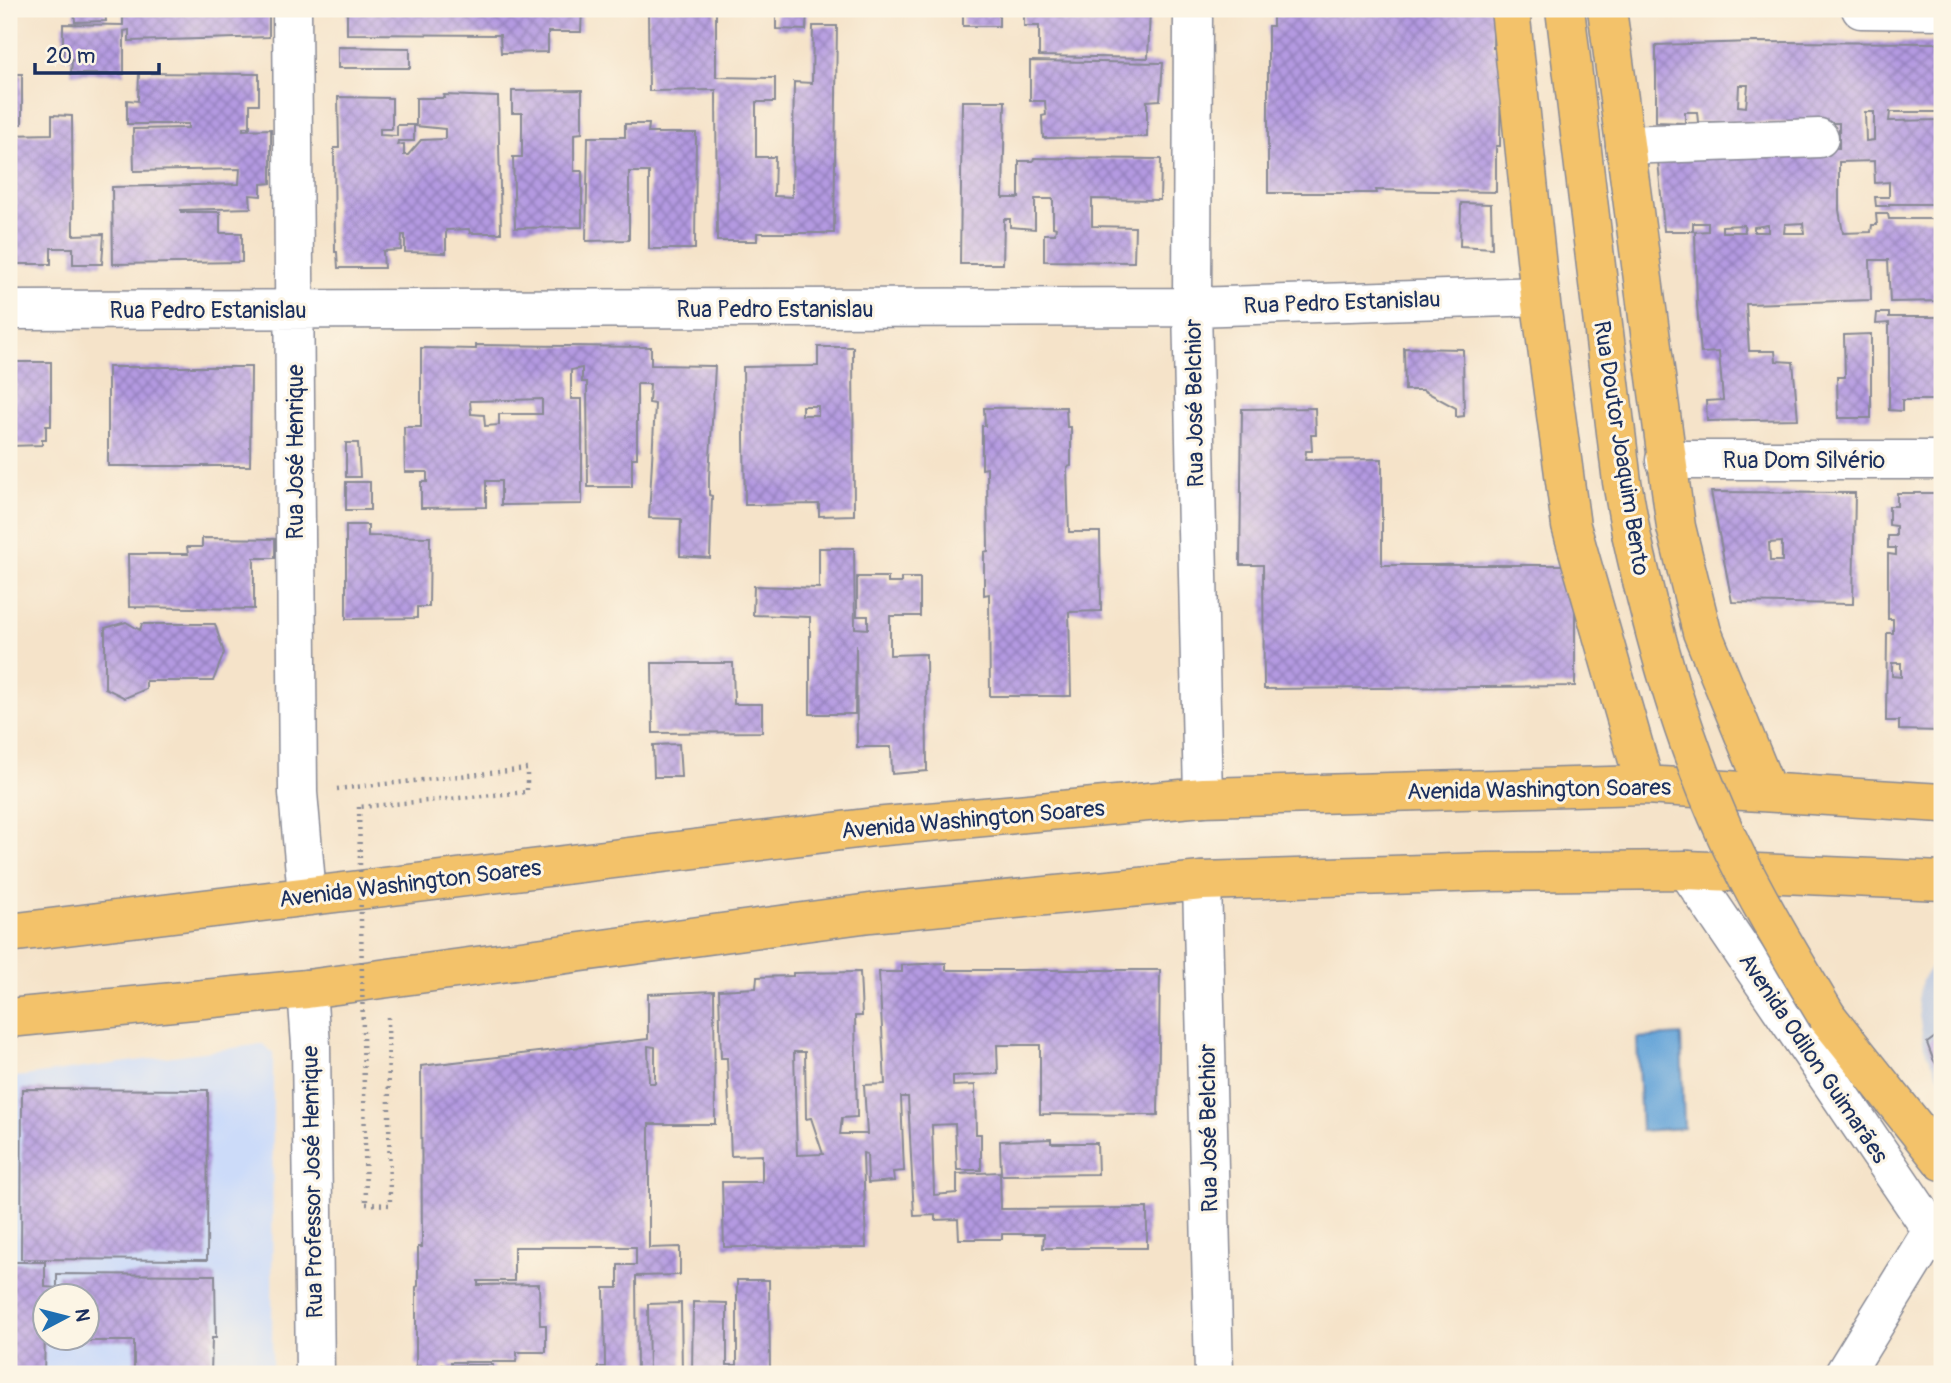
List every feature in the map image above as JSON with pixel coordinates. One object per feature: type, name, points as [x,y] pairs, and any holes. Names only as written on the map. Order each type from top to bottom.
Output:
[{"type":"main road","points":[[1510,9],[1540,296],[1571,526],[1644,785]]},
{"type":"main road","name":"Rua Doutor Joaquim Bento","points":[[1565,9],[1621,468],[1631,533],[1667,678],[1678,715],[1712,802],[1751,886],[1828,1017]]},
{"type":"main road","points":[[1607,9],[1676,527],[1702,632],[1767,791]]},
{"type":"main road","name":"Avenida Washington Soares","points":[[9,933],[874,827],[1203,797],[1644,785],[1942,803]]},
{"type":"main road","points":[[9,1018],[307,989],[870,914],[1202,881],[1487,872],[1687,870],[1942,881]]},
{"type":"main road","name":"Avenida Odilon Guimarães","points":[[1828,1017],[1942,1161]]},
{"type":"street","name":"Rua José Henrique","points":[[292,9],[298,793],[307,895]]},
{"type":"street","name":"Rua José Belchior","points":[[1193,9],[1192,307],[1203,797]]},
{"type":"street","points":[[1861,9],[1942,10]]},
{"type":"street","points":[[1625,145],[1819,138]]},
{"type":"street","name":"Rua Pedro Estanislau","points":[[9,310],[1192,307],[1540,296]]},
{"type":"street","name":"Rua Dom Silvério","points":[[1665,460],[1942,460]]},
{"type":"street","name":"Avenida Odilon Guimarães","points":[[1687,870],[1937,1238]]},
{"type":"street","name":"Rua José Belchior","points":[[1202,881],[1214,1374]]},
{"type":"street","name":"Rua Professor José Henrique","points":[[307,989],[311,1045],[315,1374]]},
{"type":"street","points":[[1844,1374],[1937,1238]]},
{"type":"path","points":[[298,793],[527,769],[527,792],[359,807],[366,1204],[390,1205],[388,978]]},
{"type":"shaded area","points":[[1942,953],[1942,1083],[1924,1047],[1917,1000],[1922,980]]},
{"type":"shaded area","points":[[263,1044],[273,1053],[272,1374],[9,1374],[9,1078]]},
{"type":"water","points":[[1681,1035],[1684,1128],[1641,1131],[1637,1038]]},
{"type":"building","points":[[74,9],[105,9],[106,21],[75,22]]},
{"type":"building","points":[[123,9],[269,9],[269,37],[129,41],[129,30],[124,31],[124,74],[71,74],[72,59],[63,59],[63,24],[123,25]]},
{"type":"building","points":[[347,9],[436,9],[445,12],[444,9],[582,9],[581,32],[548,32],[548,52],[501,53],[500,35],[347,34]]},
{"type":"building","points":[[648,9],[716,9],[716,77],[775,78],[775,102],[756,102],[756,157],[775,157],[774,196],[792,197],[794,82],[812,83],[813,26],[837,26],[834,233],[757,233],[757,241],[717,241],[716,90],[649,91]]},
{"type":"building","points":[[776,9],[807,9],[806,30],[776,29]]},
{"type":"building","points":[[963,9],[983,9],[983,14],[987,14],[987,10],[999,10],[999,26],[963,26]]},
{"type":"building","points":[[1024,9],[1150,9],[1148,58],[1039,56],[1039,26],[1024,26]]},
{"type":"building","points":[[1273,9],[1494,9],[1493,48],[1501,48],[1500,146],[1496,146],[1496,192],[1376,190],[1377,193],[1268,193],[1268,26],[1273,26]]},
{"type":"building","points":[[1754,42],[1942,43],[1942,112],[1890,112],[1889,121],[1942,120],[1942,204],[1876,206],[1875,197],[1889,197],[1889,182],[1875,183],[1874,161],[1839,162],[1839,210],[1843,233],[1871,232],[1872,225],[1877,225],[1876,214],[1888,214],[1889,219],[1942,219],[1942,301],[1890,302],[1888,260],[1870,260],[1871,300],[1746,304],[1749,351],[1775,351],[1776,361],[1793,362],[1798,419],[1707,421],[1706,401],[1723,400],[1719,352],[1701,353],[1695,232],[1708,231],[1708,223],[1693,223],[1693,231],[1664,231],[1658,160],[1782,147],[1839,148],[1839,123],[1698,122],[1697,112],[1685,112],[1685,123],[1656,122],[1656,45]],"holes":[[[1739,85],[1748,85],[1746,107],[1738,106]],[[1865,112],[1874,112],[1874,140],[1866,141]],[[1803,223],[1804,233],[1784,233],[1785,224]],[[1744,225],[1745,232],[1722,232],[1722,226]],[[1768,225],[1768,232],[1754,232],[1754,227]]]},
{"type":"building","points":[[338,47],[410,48],[410,68],[338,68]]},
{"type":"building","points":[[1030,61],[1163,63],[1160,100],[1147,101],[1147,137],[1043,138],[1042,116],[1046,115],[1045,101],[1030,101]]},
{"type":"building","points":[[139,73],[259,74],[259,104],[250,104],[250,127],[243,127],[243,130],[271,129],[271,183],[261,184],[261,196],[250,195],[251,208],[181,210],[220,212],[220,233],[242,233],[242,262],[113,264],[112,187],[239,184],[240,169],[134,171],[133,129],[188,128],[188,124],[127,124],[127,100],[138,101]]},
{"type":"building","points":[[9,74],[22,74],[22,124],[9,124]]},
{"type":"building","points":[[582,90],[582,133],[574,134],[574,171],[582,171],[582,227],[515,228],[513,157],[522,157],[522,113],[512,113],[512,91]]},
{"type":"building","points":[[444,95],[498,97],[501,233],[470,233],[469,229],[446,230],[446,253],[405,252],[405,235],[402,235],[401,250],[383,251],[384,268],[338,268],[335,252],[334,148],[339,148],[338,97],[392,98],[392,129],[380,129],[380,135],[397,136],[397,125],[414,125],[414,141],[398,141],[397,145],[404,144],[404,155],[408,155],[421,140],[445,139],[445,129],[416,126],[416,98],[445,98]]},
{"type":"building","points":[[962,101],[1005,101],[1003,198],[1019,198],[1019,161],[1033,161],[1034,158],[1161,159],[1160,200],[1092,199],[1092,226],[1135,227],[1134,262],[1044,261],[1044,234],[1055,234],[1056,228],[1053,227],[1053,199],[1035,199],[1035,229],[1010,227],[1010,219],[1004,219],[1003,264],[960,264]]},
{"type":"building","points":[[52,115],[72,116],[73,235],[104,234],[102,264],[73,264],[73,248],[51,248],[51,264],[9,264],[9,135],[52,134]]},
{"type":"building","points":[[625,124],[649,124],[648,133],[696,133],[695,249],[649,249],[649,172],[629,172],[629,240],[586,241],[588,137],[625,137]]},
{"type":"building","points":[[1461,203],[1491,204],[1492,248],[1460,246]]},
{"type":"building","points":[[1877,313],[1889,313],[1889,317],[1942,317],[1942,400],[1902,400],[1902,411],[1889,410],[1889,323],[1876,324]]},
{"type":"building","points":[[1871,334],[1871,418],[1838,418],[1837,377],[1845,377],[1844,335]]},
{"type":"building","points":[[476,345],[651,347],[651,365],[715,366],[709,477],[709,495],[712,496],[710,558],[680,556],[681,519],[649,518],[655,404],[649,403],[650,384],[637,384],[637,458],[632,458],[632,487],[588,487],[587,382],[582,382],[582,368],[571,370],[571,399],[582,399],[582,504],[501,505],[501,481],[486,481],[486,507],[421,508],[421,482],[427,482],[427,472],[405,472],[404,427],[421,427],[421,348],[476,349]],"holes":[[[542,399],[542,414],[499,414],[499,425],[485,426],[484,415],[471,414],[470,401]]]},
{"type":"building","points":[[818,347],[853,347],[854,515],[819,516],[819,504],[745,505],[743,367],[818,366]],"holes":[[[802,406],[818,406],[818,415],[802,415]]]},
{"type":"building","points":[[1404,348],[1463,349],[1464,416],[1456,417],[1456,408],[1423,390],[1405,390]]},
{"type":"building","points":[[9,362],[51,362],[51,426],[46,426],[46,440],[42,440],[42,445],[9,446]]},
{"type":"building","points":[[108,367],[251,367],[250,466],[108,466]]},
{"type":"building","points":[[1066,407],[1067,427],[1071,427],[1071,466],[1067,467],[1069,532],[1100,532],[1101,611],[1069,612],[1071,696],[990,696],[989,594],[984,595],[984,552],[988,551],[987,468],[982,469],[984,408]]},
{"type":"building","points":[[1315,408],[1316,435],[1311,435],[1312,451],[1306,451],[1305,460],[1382,459],[1382,565],[1567,565],[1575,607],[1575,686],[1264,689],[1263,565],[1240,565],[1242,409]]},
{"type":"building","points":[[346,443],[358,443],[360,477],[346,477]]},
{"type":"building","points":[[346,482],[370,482],[370,510],[346,510]]},
{"type":"building","points":[[1711,492],[1855,493],[1853,604],[1732,602]],"holes":[[[1782,542],[1782,561],[1770,561],[1769,543]]]},
{"type":"building","points":[[1897,493],[1942,493],[1942,731],[1899,730],[1899,721],[1886,721],[1887,633],[1893,633],[1893,619],[1888,619],[1888,554],[1896,555],[1896,548],[1888,548],[1888,536],[1896,536],[1896,526],[1889,525],[1889,506],[1897,506]],"holes":[[[1892,663],[1901,663],[1901,677],[1892,676]]]},
{"type":"building","points":[[346,525],[368,525],[368,536],[430,537],[429,607],[417,607],[417,618],[346,619]]},
{"type":"building","points":[[202,538],[275,539],[275,558],[254,558],[254,609],[129,607],[128,554],[188,554],[187,547],[202,547]]},
{"type":"building","points":[[819,548],[854,548],[855,628],[868,629],[868,616],[857,616],[857,577],[888,577],[888,583],[901,583],[901,578],[920,578],[920,616],[890,616],[890,655],[926,654],[927,771],[892,774],[891,747],[857,747],[856,645],[855,714],[810,714],[810,617],[753,615],[754,586],[819,588]]},
{"type":"building","points":[[126,622],[140,630],[142,624],[215,624],[224,653],[213,681],[146,681],[146,689],[125,698],[105,688],[105,628]]},
{"type":"building","points":[[652,663],[733,663],[734,704],[762,704],[762,732],[653,733]]},
{"type":"building","points":[[679,744],[681,777],[654,777],[653,745]]},
{"type":"building","points":[[946,963],[946,970],[1160,970],[1158,1115],[1040,1114],[1040,1045],[997,1045],[998,1074],[953,1076],[953,1086],[975,1085],[976,1134],[981,1134],[981,1170],[957,1170],[955,1124],[932,1125],[934,1195],[957,1193],[957,1174],[1000,1172],[1001,1209],[1147,1208],[1147,1248],[1043,1248],[1044,1234],[1002,1234],[1002,1239],[959,1239],[958,1219],[935,1220],[935,1215],[914,1216],[908,1097],[901,1097],[904,1171],[893,1172],[894,1181],[868,1183],[867,1154],[863,1153],[866,1248],[724,1247],[722,1182],[762,1182],[762,1155],[731,1156],[727,1058],[721,1058],[719,990],[756,988],[757,977],[793,976],[793,973],[860,972],[862,1016],[855,1016],[857,1117],[842,1118],[840,1134],[867,1134],[864,1085],[885,1084],[879,972],[902,972],[902,965]],"holes":[[[794,1052],[805,1052],[806,1119],[811,1118],[823,1154],[797,1155]]]},
{"type":"building","points":[[714,991],[715,1124],[649,1124],[649,1248],[680,1247],[680,1275],[636,1276],[637,1374],[598,1374],[598,1367],[605,1367],[604,1288],[618,1288],[618,1265],[636,1265],[636,1247],[514,1247],[514,1281],[478,1281],[478,1285],[539,1284],[540,1325],[546,1325],[546,1352],[517,1352],[516,1362],[451,1362],[451,1365],[493,1365],[493,1374],[450,1374],[449,1366],[442,1365],[442,1374],[420,1374],[420,1366],[416,1366],[416,1287],[418,1247],[422,1247],[421,1066],[648,1039],[648,994]],"holes":[[[648,1046],[655,1047],[655,1083],[649,1083]]]},
{"type":"building","points":[[1942,1032],[1942,1073],[1927,1043]]},
{"type":"building","points":[[22,1089],[208,1090],[207,1260],[21,1259]]},
{"type":"building","points":[[1051,1139],[1051,1143],[1097,1143],[1098,1174],[1001,1175],[1000,1141]]},
{"type":"building","points":[[9,1262],[45,1262],[45,1282],[32,1282],[32,1352],[45,1352],[44,1374],[9,1374]]},
{"type":"building","points":[[57,1274],[215,1275],[216,1338],[212,1338],[211,1374],[134,1374],[134,1341],[102,1341],[102,1282],[57,1282]]},
{"type":"building","points":[[737,1280],[769,1280],[770,1374],[692,1374],[693,1302],[727,1303],[727,1365],[737,1365]]},
{"type":"building","points":[[681,1303],[682,1374],[649,1374],[648,1304]]}]
